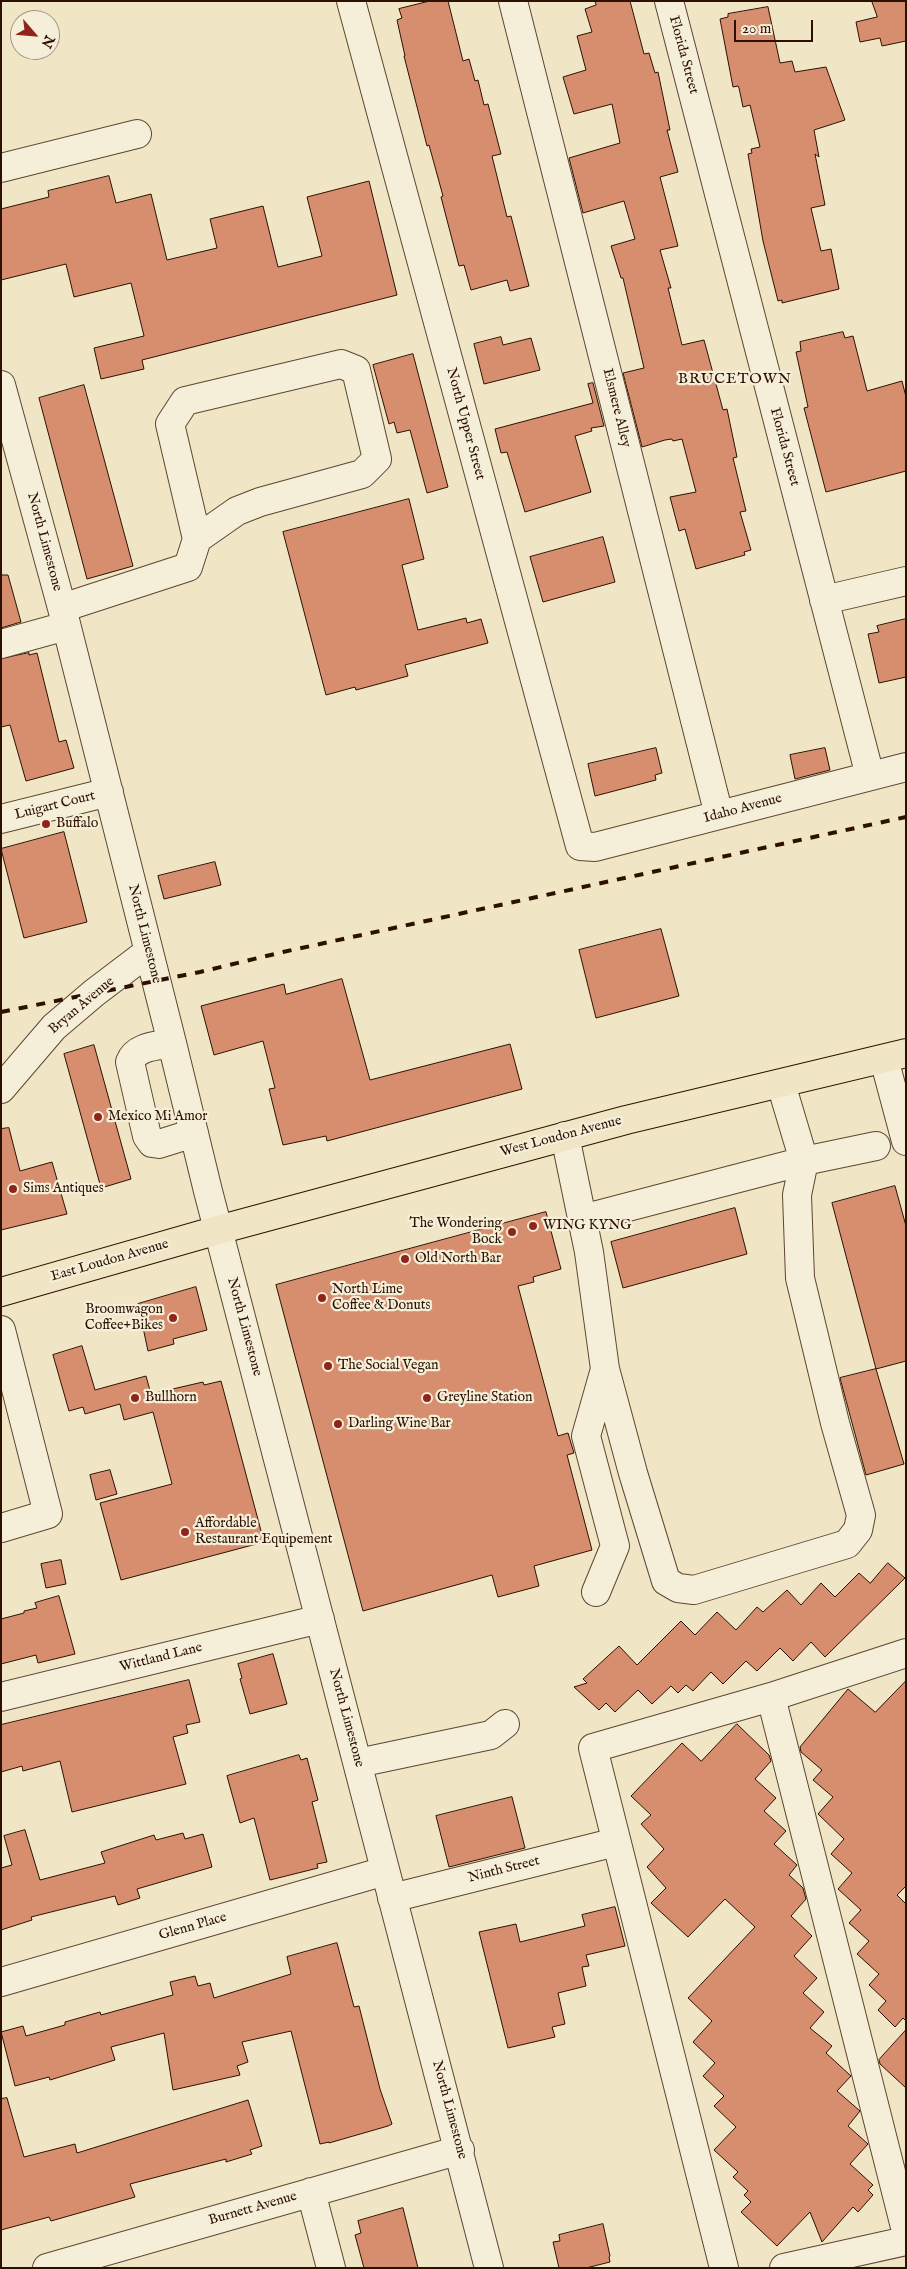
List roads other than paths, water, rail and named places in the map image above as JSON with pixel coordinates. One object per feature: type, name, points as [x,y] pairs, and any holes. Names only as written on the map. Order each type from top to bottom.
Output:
[{"type":"main road","name":"West Loudon Avenue","points":[[218,1230],[626,1120],[895,1056]]},
{"type":"main road","name":"East Loudon Avenue","points":[[1,1292],[218,1230]]},
{"type":"street","name":"North Upper Street","points":[[351,1],[580,846]]},
{"type":"street","name":"Elsmere Alley","points":[[513,1],[719,815]]},
{"type":"street","name":"Florida Street","points":[[669,1],[870,776]]},
{"type":"street","points":[[1,168],[138,134]]},
{"type":"street","points":[[1,644],[188,567],[197,539],[170,424],[185,402],[341,364],[356,370],[377,459],[362,474],[237,511],[197,539]]},
{"type":"street","name":"North Limestone","points":[[1,385],[64,617],[218,1230],[392,1898],[460,2150],[489,2268]]},
{"type":"street","points":[[824,600],[906,581]]},
{"type":"street","name":"Idaho Avenue","points":[[580,846],[595,847],[906,767]]},
{"type":"street","name":"Luigart Court","points":[[1,819],[109,792]]},
{"type":"street","name":"Bryan Avenue","points":[[1,1089],[54,1028],[94,993],[148,952]]},
{"type":"street","points":[[172,1042],[139,1050],[132,1056],[130,1062],[145,1127],[152,1143],[159,1144],[194,1133]]},
{"type":"street","points":[[895,1056],[906,1141]]},
{"type":"street","points":[[565,1136],[589,1252],[605,1369],[633,1473],[666,1581],[678,1588],[694,1590],[848,1544],[858,1530],[861,1515],[833,1414],[800,1278],[798,1196],[804,1161],[781,1084]]},
{"type":"street","points":[[582,1219],[804,1161],[876,1146]]},
{"type":"street","points":[[1,1330],[48,1514],[1,1528]]},
{"type":"street","points":[[596,1592],[614,1546],[586,1436],[605,1369]]},
{"type":"street","name":"Wittland Lane","points":[[1,1697],[320,1618]]},
{"type":"street","points":[[724,2268],[593,1748],[771,1697],[906,1653]]},
{"type":"street","points":[[771,1697],[906,2230]]},
{"type":"street","points":[[358,1763],[490,1735],[505,1724]]},
{"type":"street","name":"Ninth Street","points":[[392,1898],[616,1842]]},
{"type":"street","name":"Glenn Place","points":[[1,1982],[385,1871]]},
{"type":"street","name":"Burnett Avenue","points":[[47,2268],[460,2150]]},
{"type":"street","points":[[311,2192],[330,2268]]},
{"type":"street","points":[[784,2268],[816,2264],[906,2241]]},
{"type":"railway","points":[[1,1012],[200,972],[283,952],[906,817]]},
{"type":"place","name":"Buffalo","points":[[46,824]]},
{"type":"place","name":"Mexico Mi Amor","points":[[98,1117]]},
{"type":"place","name":"Sims Antiques","points":[[13,1189]]},
{"type":"place","name":"WING KYNG","points":[[533,1226]]},
{"type":"place","name":"The Wondering Bock","points":[[512,1232]]},
{"type":"place","name":"Old North Bar","points":[[405,1259]]},
{"type":"place","name":"North Lime Coffee & Donuts","points":[[322,1298]]},
{"type":"place","name":"Broomwagon Coffee+Bikes","points":[[173,1318]]},
{"type":"place","name":"The Social Vegan","points":[[328,1366]]},
{"type":"place","name":"Bullhorn","points":[[135,1398]]},
{"type":"place","name":"Greyline Station","points":[[427,1398]]},
{"type":"place","name":"Darling Wine Bar","points":[[338,1424]]},
{"type":"place","name":"Affordable Restaurant Equipement","points":[[185,1532]]},
{"type":"district","name":"BRUCETOWN","points":[[735,380]]}]
